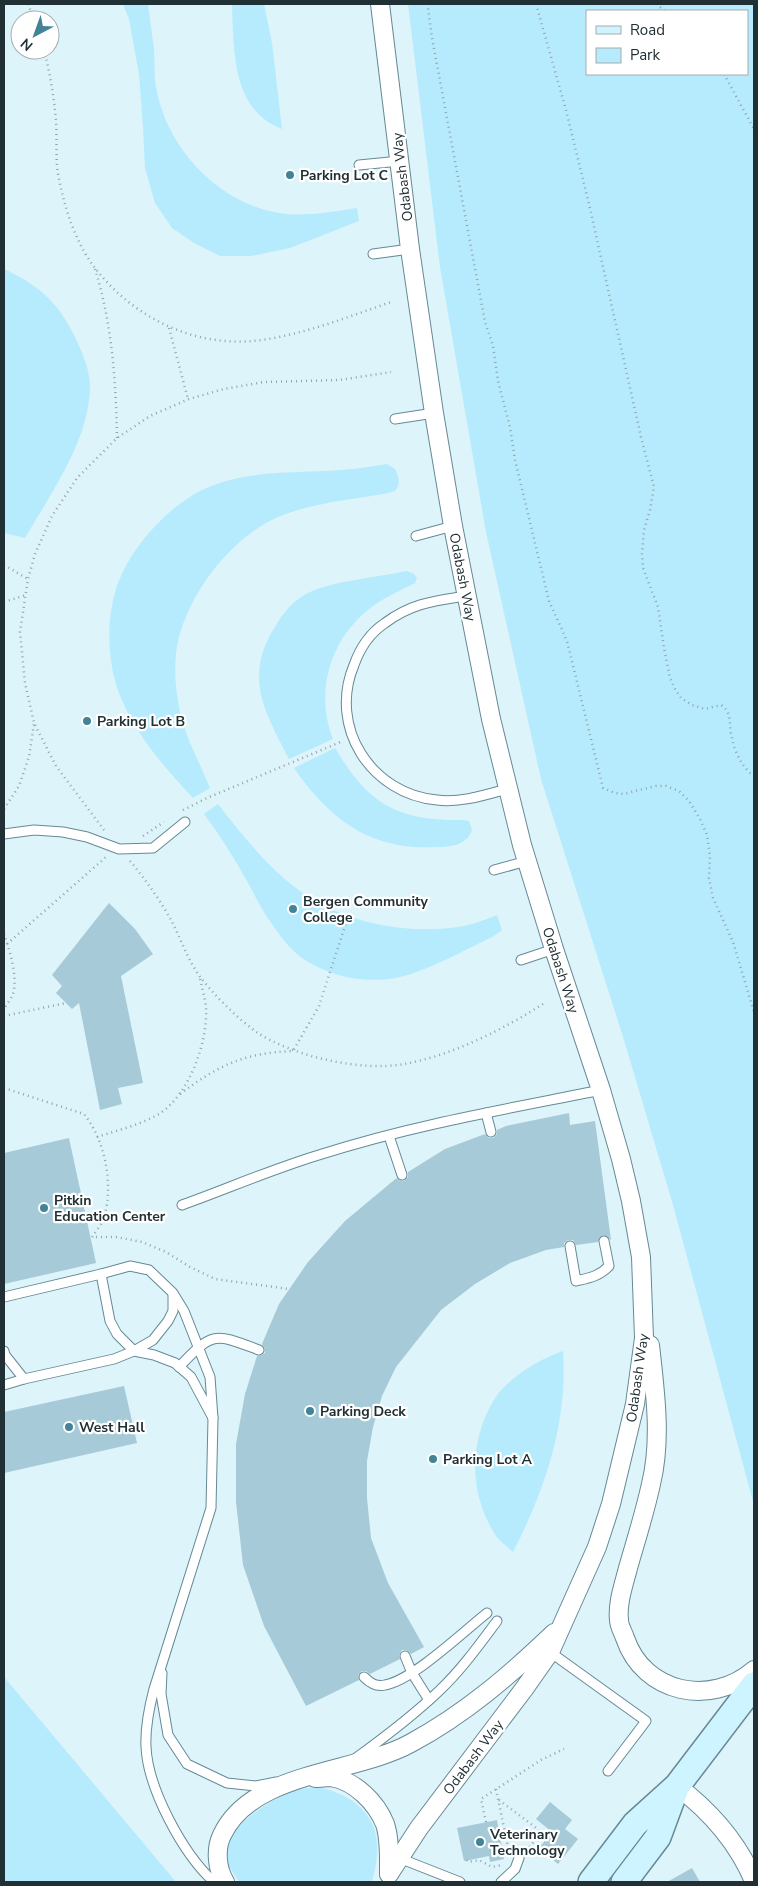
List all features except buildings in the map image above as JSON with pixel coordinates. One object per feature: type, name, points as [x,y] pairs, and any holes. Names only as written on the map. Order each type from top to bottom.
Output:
[{"type":"main road","points":[[591,1882],[635,1824],[677,1786],[754,1685]]},
{"type":"main road","points":[[624,1882],[658,1837],[677,1786]]},
{"type":"street","name":"Odabash Way","points":[[380,4],[410,249],[434,413],[453,526],[490,719],[527,861],[601,1090],[627,1184],[641,1258],[644,1338],[635,1404],[611,1504],[597,1547],[564,1624],[550,1652],[419,1828],[387,1878]]},
{"type":"street","points":[[641,1258],[656,1402],[657,1442],[652,1482],[622,1589],[619,1620],[629,1651],[646,1672],[665,1684],[694,1692],[723,1688],[754,1670]]},
{"type":"street","points":[[225,1882],[222,1878],[218,1859],[219,1842],[228,1823],[244,1806],[268,1792],[302,1778],[408,1745],[441,1727],[485,1695],[524,1662],[564,1624]]},
{"type":"street","points":[[302,1778],[331,1778],[355,1787],[375,1803],[385,1825],[389,1850],[387,1878]]},
{"type":"street","points":[[677,1786],[697,1801],[718,1823],[754,1881]]},
{"type":"lane","points":[[359,165],[400,161]]},
{"type":"lane","points":[[373,254],[410,249]]},
{"type":"lane","points":[[395,419],[434,413]]},
{"type":"lane","points":[[416,536],[453,526]]},
{"type":"lane","points":[[466,596],[424,602],[384,623],[368,638],[352,668],[346,699],[348,723],[356,745],[370,767],[392,786],[415,796],[438,801],[464,800],[507,789]]},
{"type":"lane","points":[[4,834],[34,830],[63,832],[87,837],[119,849],[153,848],[184,822]]},
{"type":"lane","points":[[494,870],[527,861]]},
{"type":"lane","points":[[521,960],[554,949]]},
{"type":"lane","points":[[182,1205],[322,1154],[486,1113],[601,1090]]},
{"type":"lane","points":[[486,1113],[491,1132]]},
{"type":"lane","points":[[389,1136],[402,1176]]},
{"type":"lane","points":[[570,1246],[576,1281],[596,1276],[604,1272],[609,1266],[604,1241]]},
{"type":"lane","points":[[4,1297],[130,1266],[149,1270],[173,1293],[184,1311],[210,1376],[213,1418],[211,1508],[163,1660],[147,1718],[146,1748],[154,1784],[168,1816],[184,1847],[201,1870],[214,1882]]},
{"type":"lane","points":[[100,1274],[110,1321],[117,1334],[134,1351],[154,1355],[175,1363],[191,1377],[213,1418]]},
{"type":"lane","points":[[4,1385],[114,1359],[134,1351],[153,1340],[168,1322],[173,1311],[173,1293]]},
{"type":"lane","points":[[179,1367],[198,1347],[213,1338],[227,1338],[259,1350]]},
{"type":"lane","points":[[4,1351],[5,1355],[24,1379]]},
{"type":"lane","points":[[364,1677],[371,1684],[384,1686],[412,1674],[487,1613]]},
{"type":"lane","points":[[346,1765],[383,1739],[440,1690],[468,1659],[496,1621]]},
{"type":"lane","points":[[550,1652],[646,1721],[608,1771]]},
{"type":"lane","points":[[405,1656],[412,1674],[429,1700]]},
{"type":"lane","points":[[163,1660],[162,1694],[168,1736],[187,1764],[227,1783],[256,1786],[302,1778]]},
{"type":"lane","points":[[399,1858],[460,1882]]},
{"type":"lane","points":[[502,1882],[514,1869],[519,1858]]},
{"type":"path","points":[[430,4],[428,8],[432,38],[485,322],[493,346],[498,381],[510,427],[515,460],[549,602],[567,641],[603,788],[623,794],[656,786],[666,786],[679,791],[689,801],[700,819],[707,836],[710,856],[708,878],[713,898],[733,942],[754,1012]]},
{"type":"path","points":[[536,4],[566,110],[654,487],[644,530],[643,568],[658,607],[670,678],[681,698],[692,705],[705,709],[721,705],[727,710],[730,716],[731,733],[735,749],[744,767],[754,776]]},
{"type":"path","points":[[46,60],[51,78],[56,122],[57,168],[64,200],[76,234],[94,268],[102,292],[116,380],[118,438]]},
{"type":"path","points":[[725,75],[754,129]]},
{"type":"path","points":[[94,268],[118,293],[138,310],[169,328],[199,338],[235,342],[267,340],[303,332],[391,302]]},
{"type":"path","points":[[169,328],[188,399]]},
{"type":"path","points":[[391,372],[340,380],[264,382],[224,389],[188,399],[150,416],[118,438],[77,478],[52,516],[35,554],[28,579],[20,632],[24,683],[34,723],[56,766],[119,849],[141,874],[170,919],[200,976],[224,1003],[256,1031],[293,1051],[346,1064],[371,1067],[405,1064],[452,1051],[518,1020],[543,1004]]},
{"type":"path","points":[[4,565],[28,579]]},
{"type":"path","points":[[4,602],[26,595]]},
{"type":"path","points":[[4,809],[19,786],[26,765],[34,723]]},
{"type":"path","points":[[177,813],[207,798],[353,737]]},
{"type":"path","points":[[7,944],[104,858],[144,836],[171,818]]},
{"type":"path","points":[[293,1051],[319,1006],[348,917]]},
{"type":"path","points":[[4,934],[15,979],[12,995],[4,1008]]},
{"type":"path","points":[[180,1094],[197,1061],[205,1035],[206,1008],[200,976]]},
{"type":"path","points":[[4,1016],[66,1003]]},
{"type":"path","points":[[97,1137],[138,1124],[160,1113],[180,1094],[220,1067],[270,1052],[293,1051]]},
{"type":"path","points":[[4,1088],[84,1114],[92,1124],[107,1170],[108,1190],[104,1218],[92,1237],[116,1237],[142,1242],[166,1252],[190,1268],[215,1278],[289,1289]]},
{"type":"path","points":[[486,1822],[481,1799],[541,1760],[564,1749]]},
{"type":"path","points":[[496,1789],[509,1853]]},
{"type":"path","points":[[498,1800],[539,1830],[540,1834],[528,1849]]},
{"type":"path","points":[[467,1860],[468,1862],[479,1860],[492,1867],[510,1864]]},
{"type":"green space","points":[[123,4],[148,4],[154,49],[155,82],[162,109],[170,130],[182,149],[213,183],[232,196],[252,206],[274,212],[284,214],[326,213],[357,208],[359,221],[290,248],[251,256],[220,256],[194,243],[172,228],[155,203],[145,168],[139,74],[129,19]]},
{"type":"green space","points":[[232,4],[264,4],[272,43],[282,129],[265,120],[253,108],[244,93],[235,58]]},
{"type":"green space","points":[[408,4],[754,4],[754,1505],[673,1205],[624,1040],[541,779],[486,532],[440,267]]},
{"type":"green space","points":[[4,269],[37,288],[61,313],[74,335],[87,366],[90,380],[84,426],[76,446],[57,484],[25,538],[4,533]]},
{"type":"green space","points":[[387,464],[395,469],[398,475],[399,483],[395,491],[303,509],[283,515],[264,524],[230,551],[202,587],[182,626],[175,661],[175,676],[181,717],[210,788],[193,798],[141,736],[125,708],[115,681],[109,640],[111,612],[113,598],[124,570],[143,540],[169,512],[199,492],[214,485],[261,474],[348,470]]},
{"type":"green space","points":[[407,571],[414,574],[417,578],[415,583],[384,599],[368,610],[344,637],[335,653],[329,669],[325,704],[333,739],[289,759],[266,710],[259,678],[260,662],[265,645],[278,622],[288,608],[297,600],[316,590],[341,583]]},
{"type":"green space","points":[[335,748],[360,783],[387,806],[403,813],[420,817],[469,821],[472,830],[470,835],[462,842],[453,846],[413,847],[392,844],[354,828],[322,803],[294,768]]},
{"type":"green space","points":[[218,804],[247,840],[278,873],[297,889],[319,903],[341,913],[365,921],[414,929],[464,926],[497,915],[502,930],[494,936],[443,961],[397,978],[369,980],[327,971],[302,958],[286,942],[268,919],[232,855],[204,814]]},
{"type":"green space","points":[[563,1351],[562,1404],[552,1455],[535,1504],[513,1552],[496,1536],[483,1509],[476,1481],[475,1466],[479,1437],[489,1410],[502,1389],[530,1367]]},
{"type":"green space","points":[[4,1677],[176,1882],[4,1882]]},
{"type":"green space","points":[[317,1787],[338,1793],[358,1805],[371,1822],[375,1832],[377,1849],[372,1882],[239,1882],[231,1869],[227,1870],[227,1847],[229,1839],[234,1832],[259,1809],[280,1797],[300,1789]]},
{"type":"place","name":"Parking Lot C","points":[[290,175]]},
{"type":"place","name":"Parking Lot B","points":[[87,721]]},
{"type":"place","name":"Bergen Community College","points":[[293,909]]},
{"type":"place","name":"Pitkin Education Center","points":[[44,1208]]},
{"type":"place","name":"Parking Deck","points":[[310,1411]]},
{"type":"place","name":"West Hall","points":[[69,1427]]},
{"type":"place","name":"Parking Lot A","points":[[433,1459]]},
{"type":"place","name":"Veterinary Technology","points":[[480,1842]]}]
